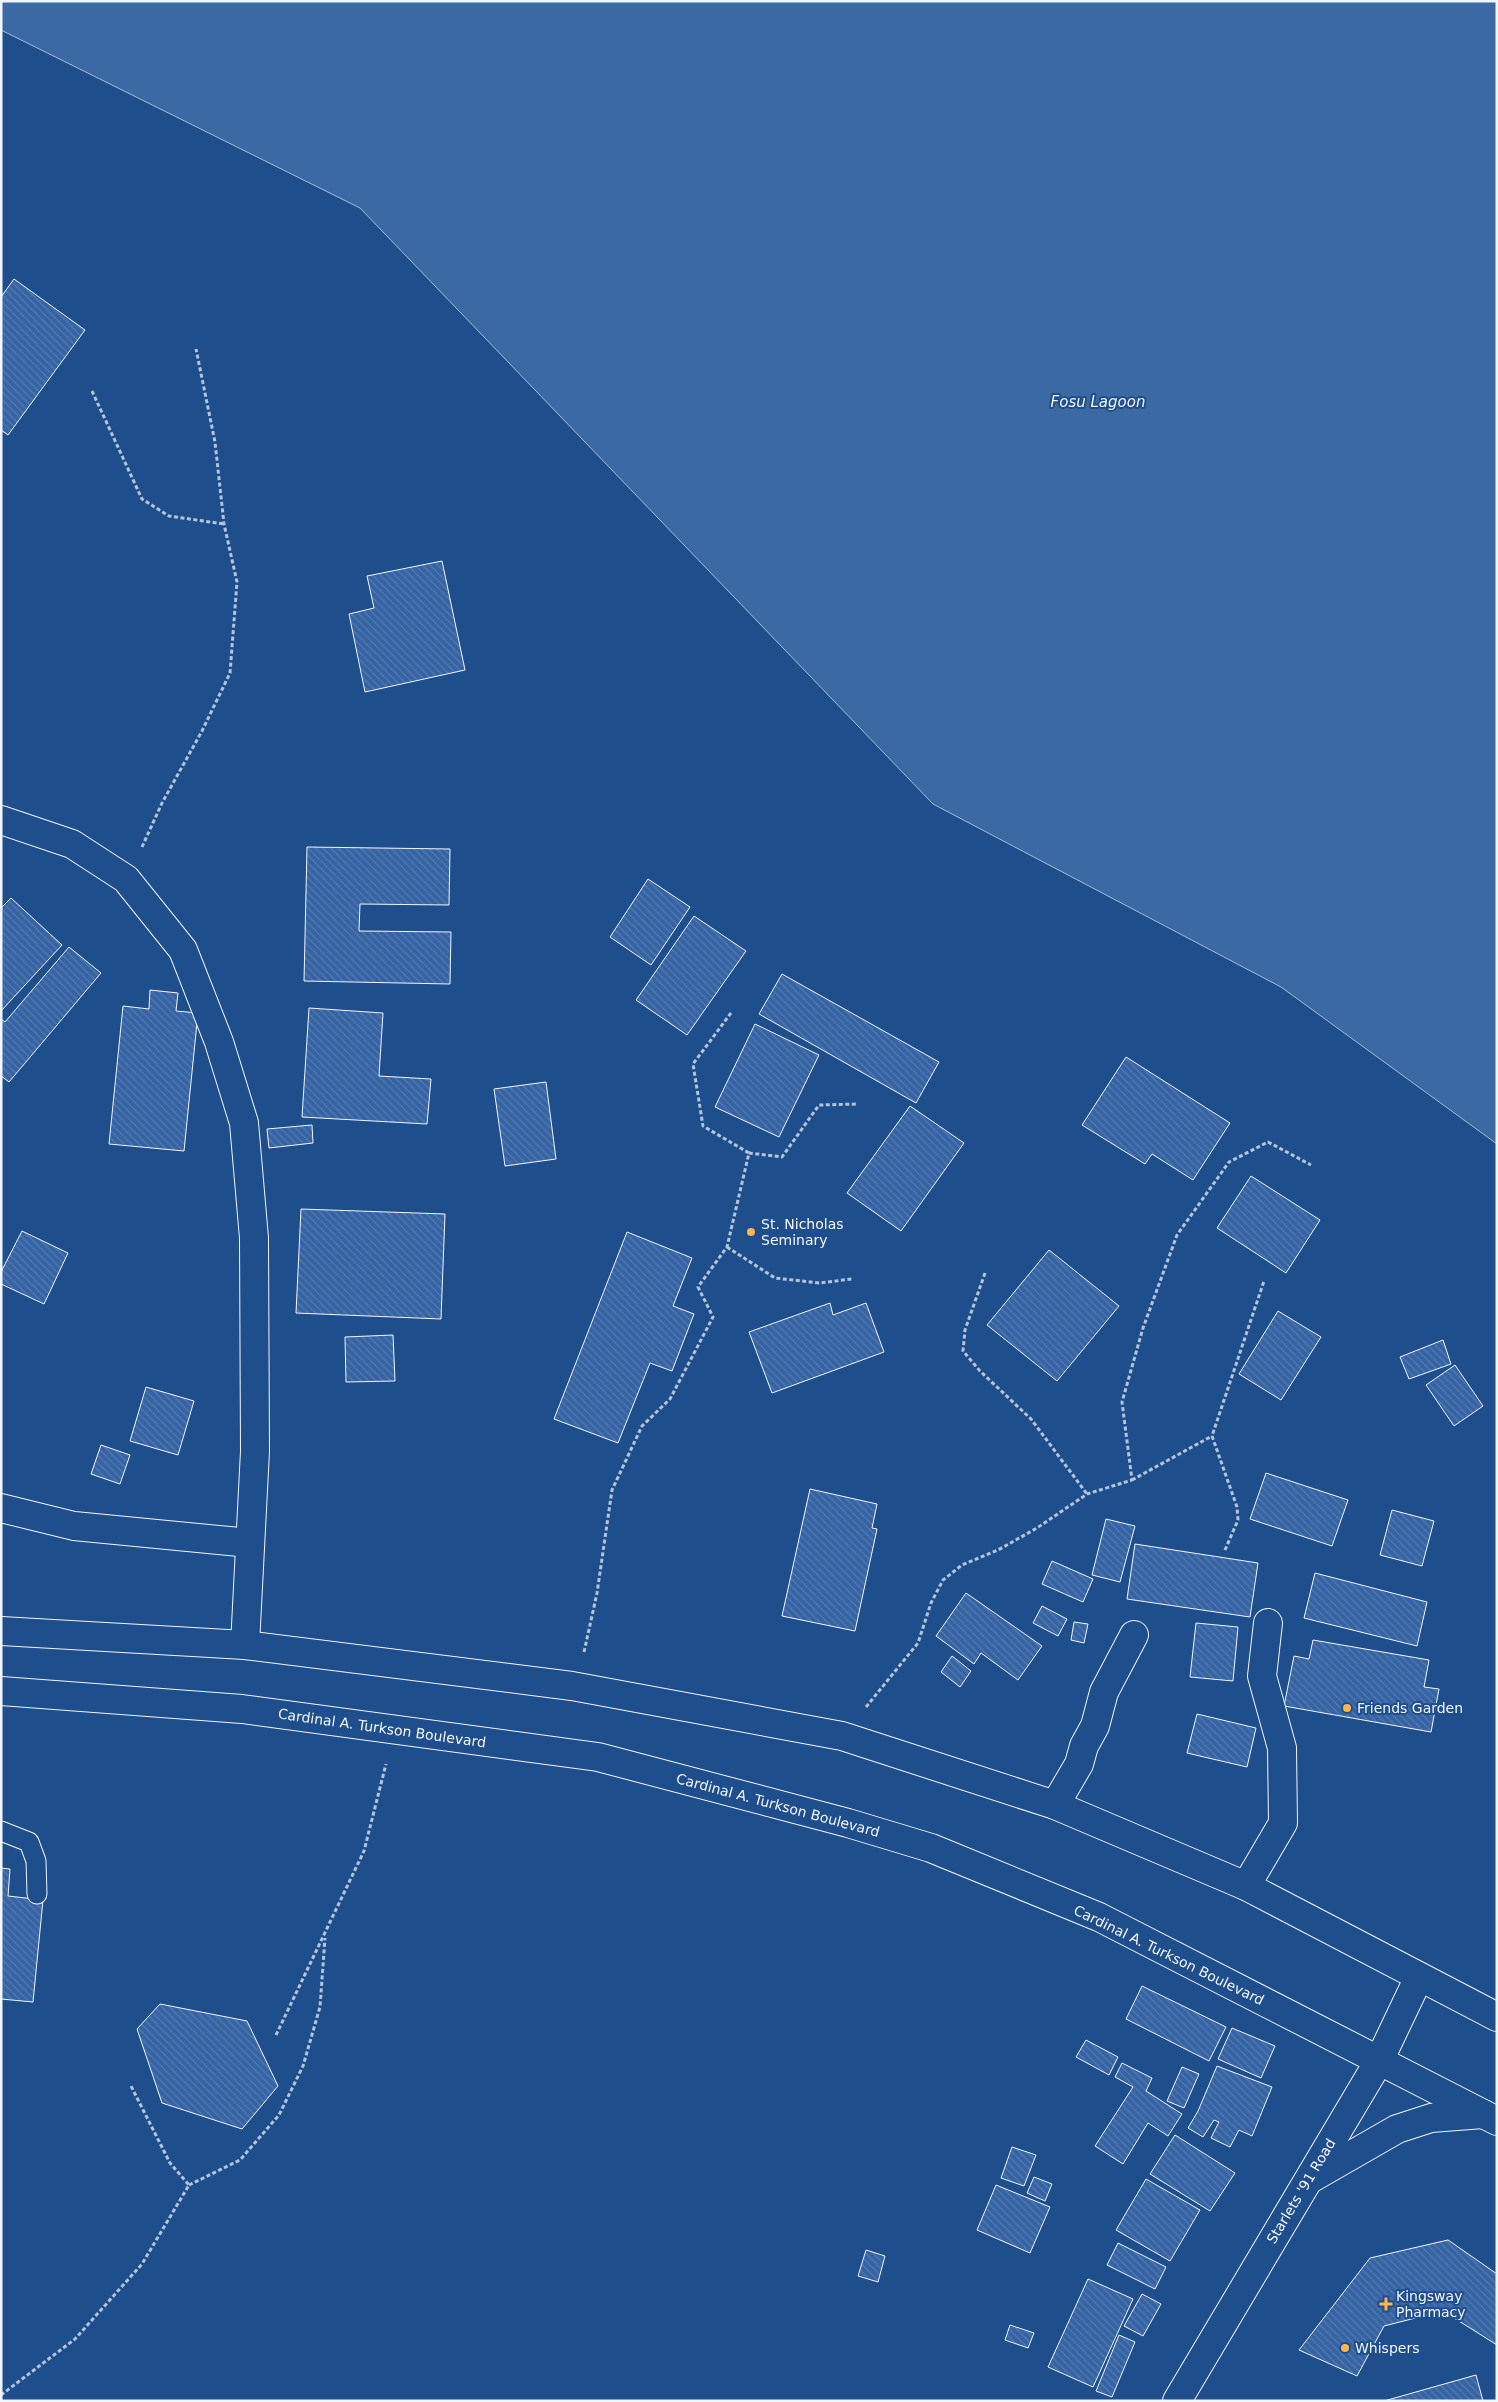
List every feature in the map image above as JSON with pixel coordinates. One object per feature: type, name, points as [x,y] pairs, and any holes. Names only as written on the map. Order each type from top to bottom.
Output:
[{"type":"street","points":[[1,820],[72,844],[126,879],[183,950],[219,1042],[244,1123],[254,1238],[255,1451],[245,1645]]},
{"type":"street","points":[[1,1508],[74,1526],[250,1543]]},
{"type":"street","points":[[1246,1886],[1283,1823],[1282,1748],[1262,1676],[1268,1624]]},
{"type":"street","points":[[1,1631],[245,1645],[572,1686],[842,1736],[1055,1805],[1246,1886],[1497,2016]]},
{"type":"street","points":[[1055,1805],[1079,1764],[1084,1746],[1095,1726],[1104,1692],[1134,1635]]},
{"type":"street","name":"Cardinal A. Turkson Boulevard","points":[[1,1691],[242,1709],[598,1757],[838,1820],[931,1848],[1100,1917],[1490,2118]]},
{"type":"street","name":"Starlets '91 Road","points":[[1177,2401],[1379,2061],[1419,1977]]},
{"type":"street","points":[[1306,2182],[1397,2128],[1431,2118],[1490,2118]]},
{"type":"lane","points":[[1,1831],[29,1842],[35,1851],[38,1871],[37,1894]]},
{"type":"path","points":[[126,879],[162,803],[202,731],[230,673],[237,582],[224,524],[215,442],[196,349]]},
{"type":"path","points":[[92,392],[142,499],[169,516],[224,524]]},
{"type":"path","points":[[731,1013],[693,1064],[703,1126],[749,1154],[782,1157],[819,1105],[856,1104]]},
{"type":"path","points":[[1132,1480],[1122,1402],[1143,1328],[1177,1235],[1229,1162],[1268,1142],[1311,1165]]},
{"type":"path","points":[[572,1686],[588,1640],[612,1490],[642,1426],[670,1399],[713,1317],[698,1287],[728,1248],[735,1206],[749,1154]]},
{"type":"path","points":[[728,1248],[775,1278],[819,1283],[852,1279]]},
{"type":"path","points":[[985,1273],[965,1330],[963,1351],[980,1371],[1031,1419],[1088,1494]]},
{"type":"path","points":[[1225,1550],[1238,1520],[1237,1507],[1212,1436],[1264,1281]]},
{"type":"path","points":[[842,1736],[918,1644],[931,1603],[943,1580],[962,1565],[998,1550],[1088,1494],[1132,1480],[1212,1436]]},
{"type":"path","points":[[276,2035],[326,1935],[364,1851],[394,1729]]},
{"type":"path","points":[[1,2395],[75,2339],[142,2264],[189,2184],[240,2160],[279,2115],[303,2066],[320,2007],[326,1935]]},
{"type":"path","points":[[130,2084],[170,2163],[189,2184]]},
{"type":"water","name":"Fosu Lagoon","points":[[1,1],[1497,1],[1497,1144],[1281,987],[933,804],[360,208],[1,30]]},
{"type":"building","points":[[14,279],[85,330],[8,435],[1,430],[1,297]]},
{"type":"building","points":[[442,561],[465,670],[365,692],[349,614],[374,608],[367,576]]},
{"type":"building","points":[[307,847],[450,849],[449,905],[360,904],[359,931],[451,932],[450,984],[304,981]]},
{"type":"building","points":[[648,879],[690,907],[651,965],[610,937]]},
{"type":"building","points":[[11,898],[62,945],[1,1011],[1,908]]},
{"type":"building","points":[[694,916],[746,951],[687,1035],[636,1000]]},
{"type":"building","points":[[69,947],[101,973],[9,1082],[1,1076],[1,1019],[5,1022]]},
{"type":"building","points":[[782,974],[939,1062],[916,1103],[759,1014]]},
{"type":"building","points":[[150,990],[178,993],[176,1011],[198,1013],[184,1151],[109,1144],[123,1006],[149,1009]]},
{"type":"building","points":[[309,1008],[383,1013],[379,1076],[431,1079],[427,1124],[302,1117]]},
{"type":"building","points":[[755,1024],[819,1055],[779,1137],[715,1107]]},
{"type":"building","points":[[1126,1057],[1230,1123],[1193,1180],[1152,1154],[1145,1164],[1082,1125]]},
{"type":"building","points":[[546,1082],[556,1159],[505,1166],[494,1089]]},
{"type":"building","points":[[910,1106],[964,1143],[901,1231],[847,1193]]},
{"type":"building","points":[[312,1125],[313,1143],[269,1148],[267,1129]]},
{"type":"building","points":[[1251,1176],[1320,1220],[1286,1273],[1217,1228]]},
{"type":"building","points":[[301,1209],[445,1214],[441,1319],[296,1313]]},
{"type":"building","points":[[22,1231],[68,1253],[44,1304],[1,1284],[1,1272]]},
{"type":"building","points":[[627,1232],[692,1258],[673,1306],[694,1314],[672,1371],[650,1363],[618,1443],[554,1419]]},
{"type":"building","points":[[1049,1250],[1119,1306],[1057,1381],[987,1325]]},
{"type":"building","points":[[830,1303],[833,1315],[866,1303],[884,1352],[772,1393],[749,1332]]},
{"type":"building","points":[[1278,1311],[1321,1337],[1281,1400],[1239,1374]]},
{"type":"building","points":[[393,1335],[395,1381],[346,1382],[345,1337]]},
{"type":"building","points":[[1443,1340],[1451,1364],[1409,1379],[1400,1357]]},
{"type":"building","points":[[1455,1365],[1483,1406],[1454,1426],[1426,1385]]},
{"type":"building","points":[[146,1387],[194,1401],[178,1455],[130,1441]]},
{"type":"building","points":[[101,1445],[130,1455],[120,1484],[91,1474]]},
{"type":"building","points":[[1266,1473],[1348,1500],[1332,1546],[1250,1519]]},
{"type":"building","points":[[810,1489],[877,1504],[872,1528],[877,1529],[855,1631],[782,1616]]},
{"type":"building","points":[[1392,1510],[1434,1521],[1422,1566],[1380,1555]]},
{"type":"building","points":[[1106,1519],[1135,1526],[1120,1582],[1092,1575]]},
{"type":"building","points":[[1135,1544],[1258,1563],[1250,1617],[1127,1599]]},
{"type":"building","points":[[1052,1561],[1093,1579],[1083,1602],[1042,1584]]},
{"type":"building","points":[[1315,1573],[1427,1602],[1417,1646],[1304,1618]]},
{"type":"building","points":[[966,1593],[1042,1646],[1018,1680],[981,1653],[974,1664],[936,1636]]},
{"type":"building","points":[[1042,1606],[1067,1619],[1058,1636],[1033,1623]]},
{"type":"building","points":[[1074,1622],[1088,1624],[1084,1643],[1071,1640]]},
{"type":"building","points":[[1196,1623],[1238,1627],[1233,1681],[1190,1677]]},
{"type":"building","points":[[1313,1640],[1429,1660],[1424,1687],[1439,1689],[1431,1732],[1284,1706],[1294,1656],[1309,1659]]},
{"type":"building","points":[[952,1656],[971,1671],[960,1687],[941,1672]]},
{"type":"building","points":[[1197,1714],[1256,1728],[1247,1767],[1187,1753]]},
{"type":"building","points":[[1,1868],[10,1869],[8,1896],[43,1900],[33,2002],[1,1999]]},
{"type":"building","points":[[1142,1986],[1226,2027],[1209,2061],[1126,2019]]},
{"type":"building","points":[[160,2004],[247,2021],[278,2086],[242,2129],[162,2103],[137,2029]]},
{"type":"building","points":[[1232,2028],[1275,2046],[1261,2078],[1218,2059]]},
{"type":"building","points":[[1086,2040],[1118,2057],[1109,2075],[1076,2057]]},
{"type":"building","points":[[1122,2063],[1152,2078],[1146,2091],[1182,2114],[1168,2136],[1148,2123],[1123,2164],[1095,2146],[1133,2087],[1115,2077]]},
{"type":"building","points":[[1217,2066],[1272,2087],[1252,2136],[1239,2130],[1230,2147],[1211,2138],[1219,2122],[1214,2120],[1203,2137],[1188,2128],[1198,2111]]},
{"type":"building","points":[[1182,2067],[1199,2074],[1184,2108],[1167,2101]]},
{"type":"building","points":[[1175,2135],[1235,2173],[1210,2211],[1150,2174]]},
{"type":"building","points":[[1012,2147],[1036,2155],[1024,2186],[1001,2178]]},
{"type":"building","points":[[1034,2177],[1052,2184],[1045,2201],[1027,2193]]},
{"type":"building","points":[[1146,2179],[1200,2210],[1170,2261],[1116,2230]]},
{"type":"building","points":[[996,2185],[1050,2207],[1030,2253],[977,2230]]},
{"type":"building","points":[[1448,2240],[1497,2274],[1497,2345],[1443,2311],[1384,2326],[1357,2376],[1299,2350],[1370,2258]]},
{"type":"building","points":[[1118,2243],[1166,2267],[1155,2289],[1107,2265]]},
{"type":"building","points":[[866,2250],[885,2256],[878,2282],[858,2276]]},
{"type":"building","points":[[1088,2279],[1133,2299],[1093,2387],[1048,2367]]},
{"type":"building","points":[[1142,2294],[1161,2304],[1143,2336],[1124,2326]]},
{"type":"building","points":[[1010,2325],[1034,2333],[1028,2348],[1005,2340]]},
{"type":"building","points":[[1119,2335],[1135,2342],[1112,2397],[1096,2391]]},
{"type":"building","points":[[1476,2375],[1483,2401],[1384,2401]]},
{"type":"place","name":"St. Nicholas Seminary","points":[[751,1232]]},
{"type":"place","name":"Friends Garden","points":[[1347,1708]]},
{"type":"place","name":"Kingsway Pharmacy","points":[[1386,2304]]},
{"type":"place","name":"Whispers","points":[[1345,2348]]}]
